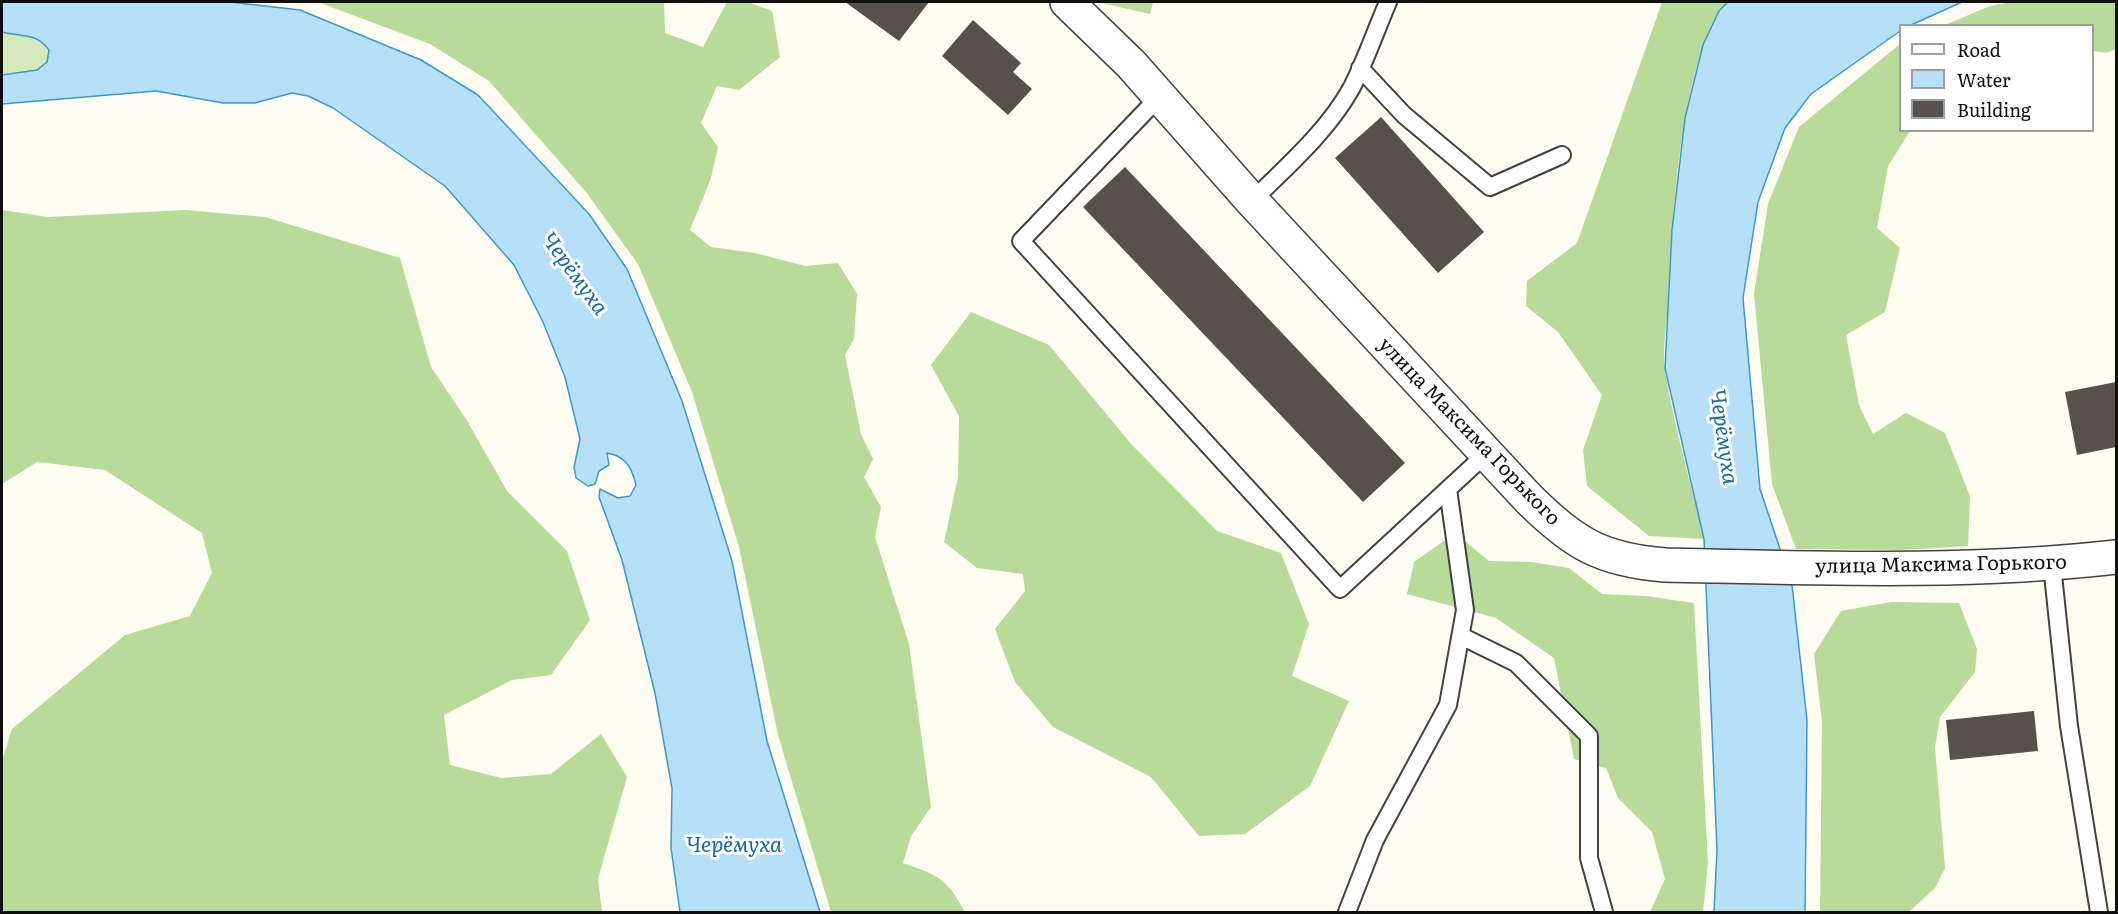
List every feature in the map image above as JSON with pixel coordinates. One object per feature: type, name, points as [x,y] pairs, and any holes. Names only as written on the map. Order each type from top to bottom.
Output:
[{"type":"street","name":"улица Максима Горького","points":[[1067,2],[1160,96],[1252,201],[1547,517],[1581,544],[1598,553],[1637,563],[1665,565],[1923,569],[2052,565],[2116,557]]},
{"type":"lane","points":[[1252,201],[1317,136],[1336,112],[1360,68],[1388,2]]},
{"type":"lane","points":[[1360,68],[1404,115],[1490,187],[1562,155]]},
{"type":"lane","points":[[1160,96],[1022,241],[1340,589],[1487,453]]},
{"type":"lane","points":[[1347,912],[1375,840],[1448,705],[1465,610],[1448,489]]},
{"type":"lane","points":[[2052,565],[2069,726],[2099,912]]},
{"type":"lane","points":[[1461,636],[1516,663],[1589,736],[1589,858],[1604,912]]},
{"type":"green space","points":[[318,2],[664,2],[665,33],[703,47],[727,2],[748,2],[772,11],[780,57],[739,90],[717,86],[701,123],[718,147],[711,178],[690,230],[711,247],[755,253],[805,266],[838,263],[857,294],[854,339],[845,355],[861,434],[873,459],[864,477],[881,507],[875,537],[909,644],[931,807],[911,836],[903,863],[926,871],[941,880],[965,912],[831,912],[778,735],[739,547],[692,392],[638,264],[586,192],[489,81],[430,44]]},
{"type":"green space","points":[[1097,2],[1153,2],[1150,14]]},
{"type":"green space","points":[[1662,2],[1728,2],[1712,27],[1699,61],[1689,101],[1676,189],[1664,345],[1665,370],[1673,413],[1704,539],[1649,536],[1587,486],[1583,450],[1602,395],[1558,332],[1526,306],[1527,281],[1577,243]]},
{"type":"green space","points":[[2011,2],[2116,2],[2116,49],[2106,53],[2094,51],[2094,24],[1947,24],[1990,6]]},
{"type":"green space","points":[[2,32],[39,40],[49,50],[47,62],[37,70],[2,75]]},
{"type":"green space","points":[[1899,45],[1899,132],[1909,132],[1888,166],[1877,228],[1900,248],[1885,312],[1846,335],[1859,405],[1873,434],[1906,413],[1945,433],[1970,496],[1968,546],[1903,550],[1796,549],[1772,484],[1754,294],[1768,204],[1799,127]]},
{"type":"green space","points":[[2,210],[48,217],[185,210],[265,217],[400,258],[431,367],[466,419],[507,491],[567,551],[590,620],[551,675],[512,680],[444,715],[450,765],[501,778],[551,774],[601,734],[627,777],[598,879],[602,912],[2,912],[2,761],[12,729],[125,635],[190,616],[212,573],[202,533],[105,470],[37,462],[2,484]]},
{"type":"green space","points":[[971,312],[1049,345],[1132,445],[1217,531],[1281,553],[1309,624],[1292,676],[1349,701],[1310,786],[1245,834],[1199,836],[1151,777],[1053,727],[1015,682],[995,629],[1025,591],[1023,574],[977,568],[944,542],[958,477],[959,416],[931,365]]},
{"type":"green space","points":[[1455,533],[1489,561],[1531,562],[1569,568],[1602,594],[1646,596],[1694,603],[1708,863],[1703,912],[1650,912],[1665,879],[1652,832],[1618,798],[1606,768],[1574,759],[1554,658],[1496,618],[1407,594],[1414,562]]},
{"type":"green space","points":[[1891,602],[1959,603],[1977,649],[1975,672],[1940,717],[1935,747],[1945,868],[1935,888],[1909,912],[1820,912],[1822,722],[1814,654],[1841,611]]},
{"type":"water","name":"Черёмуха","points":[[2,2],[230,2],[300,10],[421,60],[478,95],[589,214],[627,269],[682,401],[732,561],[767,741],[820,912],[680,912],[671,848],[672,788],[655,693],[622,560],[599,497],[600,489],[618,498],[630,496],[636,485],[627,464],[619,457],[607,453],[609,465],[599,471],[595,484],[588,486],[576,478],[574,467],[580,439],[565,377],[543,322],[514,265],[445,186],[333,108],[308,96],[292,93],[255,103],[223,103],[156,91],[2,104],[2,75],[37,70],[47,62],[49,50],[39,40],[2,32]]},
{"type":"water","name":"Черёмуха","points":[[1728,2],[1962,2],[1913,24],[1899,24],[1899,32],[1811,94],[1785,128],[1758,202],[1743,298],[1760,489],[1792,585],[1807,720],[1805,912],[1714,912],[1717,850],[1704,539],[1665,368],[1672,230],[1685,118],[1703,45],[1719,11]]},
{"type":"building","points":[[845,2],[929,2],[899,41]]},
{"type":"building","points":[[973,20],[1021,63],[1013,72],[1032,89],[1008,115],[942,56]]},
{"type":"building","points":[[1381,117],[1484,232],[1438,273],[1335,158]]},
{"type":"building","points":[[1125,167],[1405,463],[1363,502],[1083,207]]},
{"type":"building","points":[[2116,382],[2116,447],[2077,455],[2065,392]]},
{"type":"building","points":[[2034,711],[2038,751],[1950,760],[1946,720]]}]
